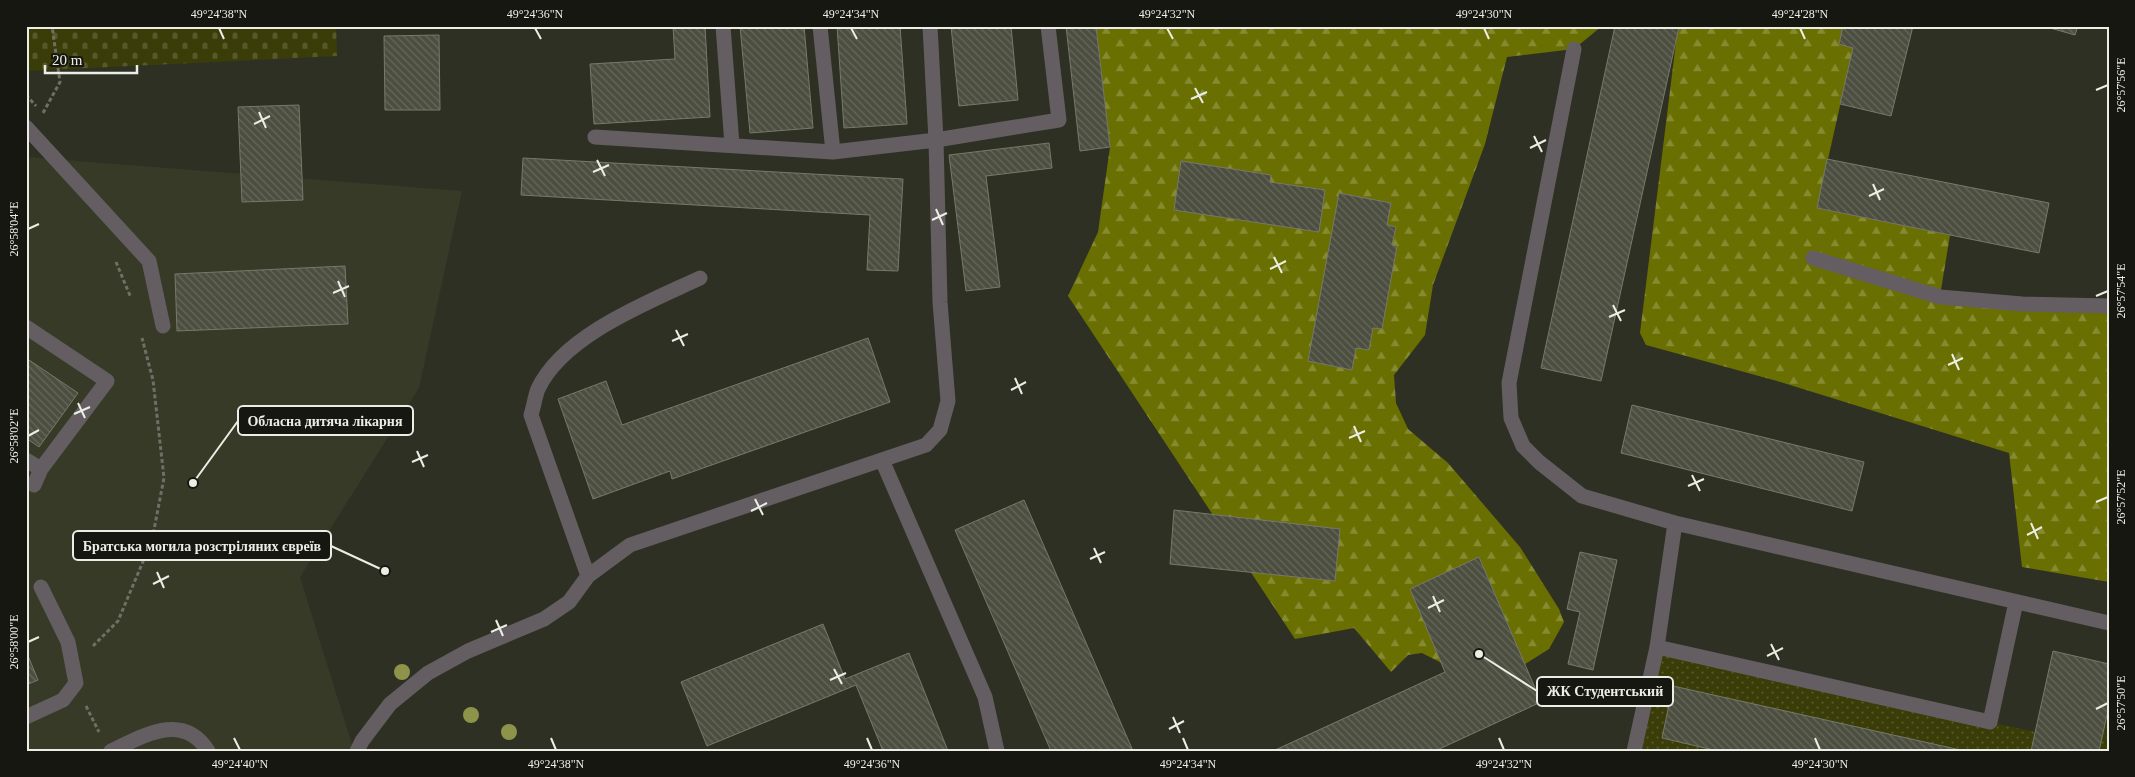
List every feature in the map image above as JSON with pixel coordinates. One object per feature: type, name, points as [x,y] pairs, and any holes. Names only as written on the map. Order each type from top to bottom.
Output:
[{"type":"lane","points":[[723,26],[732,145]]},
{"type":"lane","points":[[820,26],[833,152]]},
{"type":"lane","points":[[357,751],[362,741],[390,704],[428,673],[468,651],[544,619],[569,602],[588,576],[630,545],[926,445],[940,430],[948,401],[940,302],[936,140],[930,26]]},
{"type":"lane","points":[[595,137],[833,152],[936,140],[1058,120],[1048,26]]},
{"type":"lane","points":[[1574,49],[1509,383],[1511,418],[1524,446],[1539,462],[1582,496],[1675,524],[2109,623]]},
{"type":"lane","points":[[26,127],[149,261],[163,326]]},
{"type":"lane","points":[[1813,258],[1940,297],[2022,304],[2109,306]]},
{"type":"lane","points":[[588,576],[531,415],[538,389],[550,369],[575,344],[628,312],[700,278]]},
{"type":"lane","points":[[26,327],[107,381],[41,469],[34,485]]},
{"type":"lane","points":[[26,460],[41,469]]},
{"type":"lane","points":[[882,460],[985,697],[996,751]]},
{"type":"lane","points":[[1634,751],[1657,647],[1675,524]]},
{"type":"lane","points":[[26,717],[63,700],[76,683],[68,642],[41,587]]},
{"type":"lane","points":[[1657,647],[1990,722],[2016,602]]},
{"type":"lane","points":[[111,751],[142,736],[170,728],[195,735],[208,751]]},
{"type":"path","points":[[43,113],[60,82],[52,26]]},
{"type":"path","points":[[76,683],[101,737]]},
{"type":"shaded area","points":[[26,157],[462,191],[419,388],[300,577],[354,751],[26,751]]},
{"type":"green space","points":[[26,26],[336,26],[337,56],[26,71]]},
{"type":"green space","points":[[1096,26],[1602,26],[1574,49],[1507,57],[1485,144],[1433,285],[1425,335],[1394,375],[1396,403],[1408,429],[1448,463],[1520,547],[1559,609],[1564,622],[1549,649],[1497,682],[1457,671],[1422,653],[1408,655],[1391,672],[1354,628],[1295,639],[1068,296],[1098,232],[1110,147]]},
{"type":"green space","points":[[1678,26],[1843,26],[1853,48],[1817,208],[1950,235],[1940,296],[2109,306],[2109,582],[2022,567],[2009,453],[1777,381],[1646,345],[1640,333]]},
{"type":"green space","points":[[1657,647],[2035,732],[2031,751],[1634,751]]},
{"type":"green space","points":[[2109,706],[2109,751],[2099,751]]},
{"type":"building","points":[[673,26],[705,26],[710,117],[594,124],[590,64],[675,59]]},
{"type":"building","points":[[740,26],[804,26],[813,128],[750,133]]},
{"type":"building","points":[[837,26],[900,26],[907,124],[844,128]]},
{"type":"building","points":[[951,26],[1011,26],[1018,100],[959,106]]},
{"type":"building","points":[[1066,26],[1096,26],[1110,147],[1080,151]]},
{"type":"building","points":[[1615,26],[1679,27],[1601,381],[1541,368]]},
{"type":"building","points":[[1843,26],[1913,26],[1891,116],[1840,104],[1853,48],[1839,44]]},
{"type":"building","points":[[2043,26],[2078,26],[2075,35]]},
{"type":"building","points":[[439,35],[440,110],[385,110],[384,36]]},
{"type":"building","points":[[299,105],[303,200],[242,202],[238,107]]},
{"type":"building","points":[[1049,143],[1052,168],[986,176],[1000,287],[966,291],[949,155]]},
{"type":"building","points":[[523,158],[903,179],[898,271],[867,270],[870,215],[521,195]]},
{"type":"building","points":[[1827,159],[2049,203],[2039,253],[1817,208]]},
{"type":"building","points":[[1181,161],[1271,175],[1270,182],[1325,190],[1319,232],[1174,210]]},
{"type":"building","points":[[1339,193],[1391,203],[1387,225],[1396,227],[1392,245],[1397,246],[1382,329],[1373,328],[1369,350],[1356,348],[1352,370],[1308,361]]},
{"type":"building","points":[[345,266],[348,324],[177,331],[175,274]]},
{"type":"building","points":[[868,338],[890,402],[672,479],[670,471],[593,499],[558,399],[606,381],[622,425]]},
{"type":"building","points":[[26,358],[78,393],[39,447],[26,438]]},
{"type":"building","points":[[1632,405],[1864,462],[1852,511],[1621,453]]},
{"type":"building","points":[[1024,500],[1133,751],[1051,751],[955,530]]},
{"type":"building","points":[[1174,510],[1340,529],[1335,581],[1170,564]]},
{"type":"building","points":[[1580,552],[1617,560],[1593,670],[1568,664],[1580,612],[1567,609]]},
{"type":"building","points":[[1479,557],[1541,702],[1435,751],[1273,751],[1445,672],[1410,589]]},
{"type":"building","points":[[823,624],[845,679],[909,653],[948,751],[883,751],[856,685],[707,746],[681,682]]},
{"type":"building","points":[[26,651],[38,680],[26,685]]},
{"type":"building","points":[[2053,651],[2109,664],[2109,706],[2099,751],[2031,751]]},
{"type":"building","points":[[1673,686],[1965,751],[1718,751],[1662,738]]},
{"type":"place","name":"Обласна дитяча лікарня","points":[[193,483]]},
{"type":"place","name":"Братська могила розстріляних євреїв","points":[[385,571]]},
{"type":"place","name":"ЖК Студентський","points":[[1479,654]]}]
